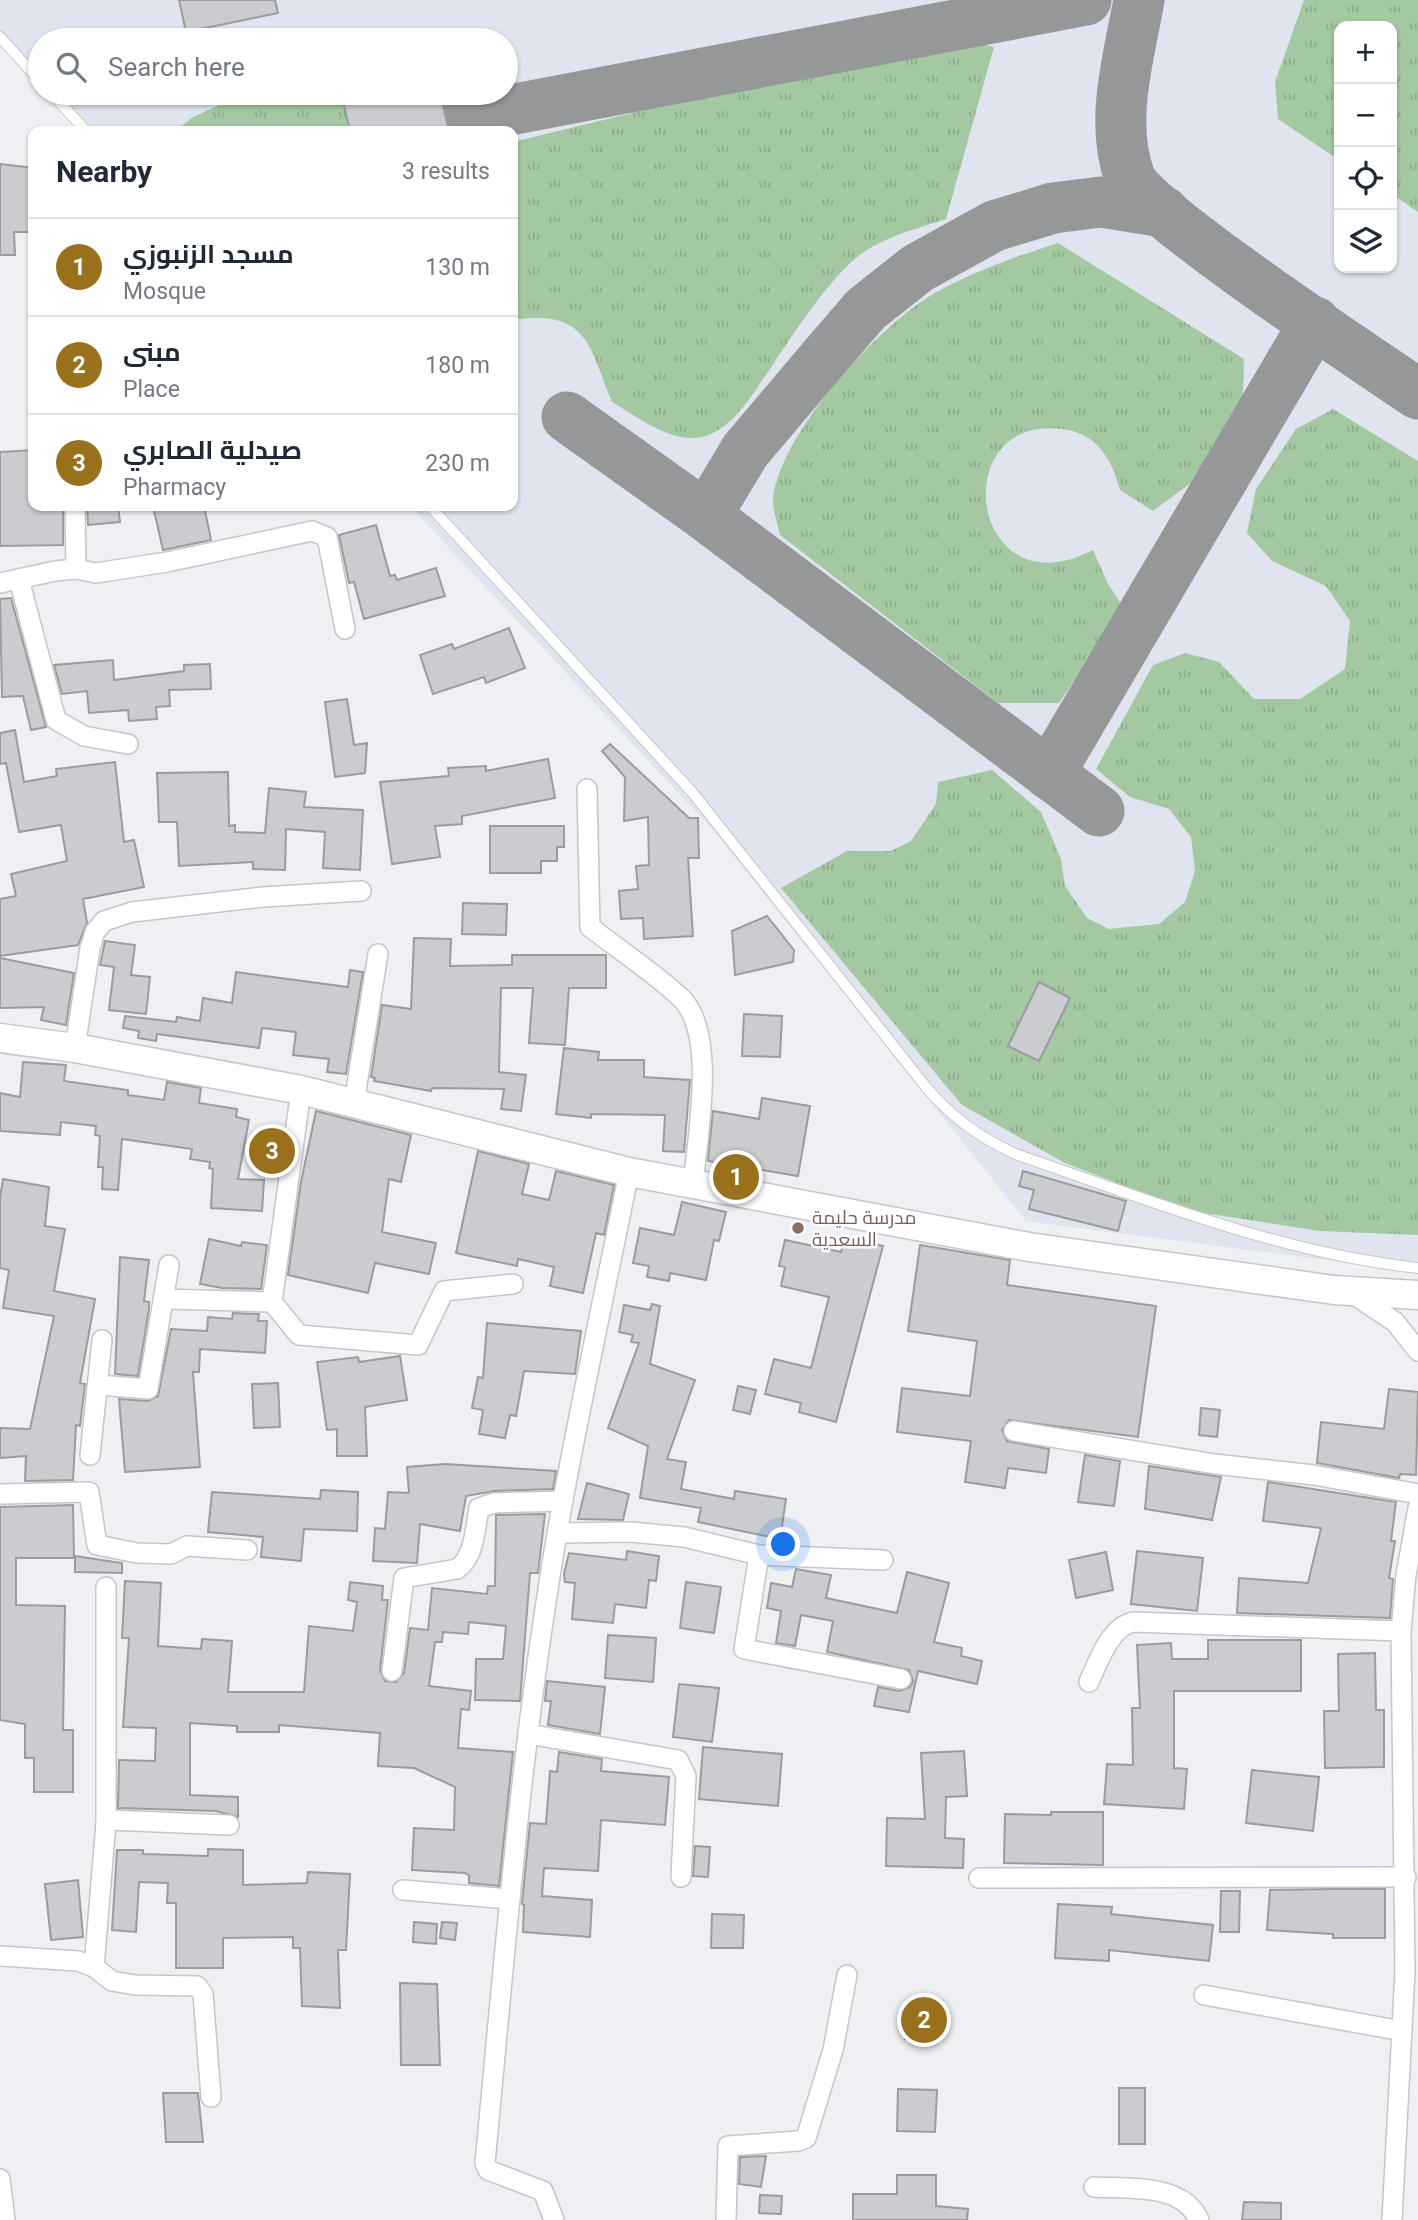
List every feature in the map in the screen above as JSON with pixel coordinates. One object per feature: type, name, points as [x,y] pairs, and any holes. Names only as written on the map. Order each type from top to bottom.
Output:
[{"type":"main road","points":[[0,1038],[75,1048],[300,1090],[693,1186],[1029,1248],[1349,1291],[1418,1295]]},
{"type":"street","points":[[75,511],[76,569]]},
{"type":"street","points":[[128,744],[84,736],[56,720],[10,581],[76,569],[96,573],[167,562],[312,531],[327,537],[345,629]]},
{"type":"street","points":[[587,789],[590,927],[681,998],[699,1029],[701,1081],[693,1186]]},
{"type":"street","points":[[75,1048],[90,948],[95,932],[104,921],[145,910],[361,891]]},
{"type":"street","points":[[354,1103],[378,954]]},
{"type":"street","points":[[300,1090],[272,1302],[299,1335],[418,1345],[444,1291],[513,1284]]},
{"type":"street","points":[[554,2220],[543,2191],[488,2170],[485,2164],[509,1899],[528,1734],[563,1501],[629,1172]]},
{"type":"street","points":[[98,1385],[148,1389],[169,1265]]},
{"type":"street","points":[[1349,1291],[1395,1322],[1418,1351]]},
{"type":"street","points":[[164,1299],[272,1302]]},
{"type":"street","points":[[90,1455],[102,1340]]},
{"type":"street","points":[[1014,1431],[1215,1464],[1314,1475],[1418,1494]]},
{"type":"street","points":[[0,1494],[89,1492],[97,1545],[115,1551],[171,1554],[187,1546],[247,1550]]},
{"type":"street","points":[[392,1671],[404,1578],[457,1569],[463,1565],[468,1558],[479,1508],[494,1503],[563,1501]]},
{"type":"street","points":[[1392,2220],[1402,2031],[1412,1971],[1406,1877],[1412,1796],[1401,1631],[1412,1575],[1418,1508]]},
{"type":"street","points":[[558,1533],[631,1532],[684,1537],[759,1555],[883,1560]]},
{"type":"street","points":[[759,1555],[744,1649],[901,1679]]},
{"type":"street","points":[[94,1967],[106,1822],[106,1587]]},
{"type":"street","points":[[1089,1682],[1114,1635],[1125,1624],[1133,1622],[1401,1631]]},
{"type":"street","points":[[528,1734],[678,1760],[686,1776],[681,1877]]},
{"type":"street","points":[[106,1822],[229,1825]]},
{"type":"street","points":[[979,1878],[1406,1877]]},
{"type":"street","points":[[403,1890],[509,1899]]},
{"type":"street","points":[[0,1956],[78,1961],[94,1967],[112,1981],[135,1985],[197,1986],[201,1989],[211,2097]]},
{"type":"street","points":[[726,2220],[728,2146],[733,2143],[797,2141],[806,2138],[810,2131],[819,2088],[833,2050],[847,1975]]},
{"type":"street","points":[[1204,1995],[1402,2031]]},
{"type":"street","points":[[0,2179],[5,2220]]},
{"type":"street","points":[[1094,2187],[1172,2194],[1195,2211],[1199,2220]]},
{"type":"lane","points":[[0,37],[28,68]]},
{"type":"lane","points":[[62,105],[81,126]]},
{"type":"lane","points":[[434,511],[692,792],[926,1087],[955,1118],[996,1145],[1018,1155],[1258,1235],[1333,1256],[1418,1268]]},
{"type":"shaded area","points":[[0,0],[1418,0],[1418,1272],[1026,1221],[714,831],[415,511],[518,511],[518,126],[74,126],[55,105],[518,105],[518,28],[28,28],[28,75],[0,43]]},
{"type":"green space","points":[[1304,0],[1418,0],[1418,212],[1397,197],[1397,21],[1334,21],[1334,157],[1278,119],[1275,82]]},
{"type":"green space","points":[[948,36],[994,47],[946,219],[902,233],[861,254],[836,278],[811,309],[743,407],[720,429],[698,438],[685,438],[659,430],[612,402],[590,349],[582,336],[571,326],[557,320],[518,320],[518,141]]},
{"type":"green space","points":[[220,105],[344,105],[349,126],[181,126],[193,117]]},
{"type":"green space","points":[[1058,243],[1244,359],[1243,395],[1192,482],[1153,511],[1120,490],[1109,460],[1096,444],[1079,433],[1068,430],[1028,431],[1002,448],[988,475],[987,506],[997,535],[1018,555],[1051,563],[1093,550],[1108,584],[1124,608],[1059,703],[998,703],[780,535],[773,498],[780,471],[813,412],[861,355],[887,330],[912,309],[950,285],[995,265]]},
{"type":"green space","points":[[1333,409],[1418,461],[1418,1235],[1320,1231],[1190,1211],[1065,1163],[962,1105],[781,888],[847,851],[891,851],[911,841],[936,804],[938,782],[992,770],[1041,812],[1061,859],[1065,886],[1087,918],[1109,929],[1159,924],[1185,902],[1195,871],[1191,837],[1169,809],[1130,797],[1096,769],[1153,665],[1185,653],[1219,662],[1254,699],[1300,699],[1345,669],[1350,621],[1326,586],[1272,561],[1247,533],[1256,489],[1296,429]]},
{"type":"building","points":[[179,0],[275,0],[278,13],[205,28],[185,28]]},
{"type":"building","points":[[344,105],[443,105],[448,126],[349,126]]},
{"type":"building","points":[[0,164],[28,167],[28,232],[14,232],[15,255],[0,255]]},
{"type":"building","points":[[28,450],[28,511],[63,511],[63,545],[0,546],[0,452]]},
{"type":"building","points":[[87,511],[119,511],[120,522],[88,525]]},
{"type":"building","points":[[154,511],[205,511],[211,540],[163,550]]},
{"type":"building","points":[[376,525],[390,576],[395,575],[397,580],[436,568],[445,596],[364,619],[354,582],[349,583],[339,535]]},
{"type":"building","points":[[11,598],[46,727],[31,730],[23,696],[2,697],[0,599]]},
{"type":"building","points":[[509,628],[525,668],[486,683],[484,677],[433,694],[420,655],[452,644],[454,649]]},
{"type":"building","points":[[113,660],[114,680],[184,671],[184,665],[210,664],[211,689],[169,690],[170,706],[156,707],[157,719],[129,721],[128,710],[89,713],[87,691],[62,694],[54,665]]},
{"type":"building","points":[[347,699],[354,745],[367,743],[365,773],[335,777],[325,702]]},
{"type":"building","points":[[15,730],[24,782],[57,776],[56,769],[115,762],[124,842],[134,840],[144,887],[83,899],[87,923],[78,945],[0,956],[0,899],[16,896],[11,874],[67,861],[61,825],[19,832],[6,763],[0,764],[0,733]]},
{"type":"building","points":[[610,744],[689,818],[698,818],[699,858],[688,858],[693,936],[644,939],[643,918],[621,919],[619,891],[638,889],[636,866],[649,865],[648,817],[624,821],[625,777],[602,751]]},
{"type":"building","points":[[548,759],[555,798],[462,816],[462,824],[435,826],[440,857],[392,864],[380,782],[449,776],[448,768],[486,766],[486,771]]},
{"type":"building","points":[[228,772],[229,826],[235,825],[235,832],[265,833],[269,788],[306,792],[304,807],[363,810],[360,870],[323,868],[325,832],[286,829],[285,870],[253,869],[253,862],[179,866],[177,822],[159,822],[157,773]]},
{"type":"building","points":[[490,826],[564,826],[564,847],[557,847],[557,861],[541,861],[541,873],[490,873]]},
{"type":"building","points":[[463,903],[507,904],[506,935],[462,934]]},
{"type":"building","points":[[767,916],[794,950],[793,962],[735,975],[732,931]]},
{"type":"building","points":[[414,938],[451,939],[450,966],[512,965],[512,955],[606,955],[606,988],[569,988],[565,1045],[529,1043],[533,988],[501,988],[499,1072],[526,1075],[521,1111],[501,1109],[504,1089],[432,1088],[431,1091],[374,1081],[375,1078],[371,1077],[382,1005],[411,1009]]},
{"type":"building","points":[[105,941],[135,945],[131,975],[150,977],[146,1014],[109,1010],[114,967],[100,965]]},
{"type":"building","points":[[0,958],[74,973],[66,1025],[41,1020],[44,1007],[0,1008]]},
{"type":"building","points":[[350,970],[363,972],[346,1074],[327,1072],[329,1059],[293,1055],[296,1032],[262,1028],[259,1048],[157,1034],[156,1041],[138,1038],[139,1031],[123,1028],[125,1016],[176,1022],[177,1017],[200,1021],[203,998],[232,1003],[236,972],[348,987]]},
{"type":"building","points":[[1039,982],[1070,998],[1039,1061],[1008,1046]]},
{"type":"building","points":[[744,1014],[782,1016],[780,1057],[742,1056]]},
{"type":"building","points":[[564,1048],[599,1052],[598,1060],[644,1060],[644,1077],[690,1080],[684,1152],[663,1151],[665,1115],[591,1114],[591,1118],[556,1114]]},
{"type":"building","points":[[23,1062],[66,1065],[64,1081],[128,1090],[128,1095],[164,1100],[167,1082],[201,1088],[199,1103],[237,1109],[236,1117],[249,1120],[238,1179],[264,1180],[262,1211],[211,1208],[213,1169],[209,1168],[210,1162],[190,1159],[192,1149],[122,1139],[118,1190],[102,1189],[103,1167],[98,1167],[100,1136],[95,1135],[96,1126],[61,1122],[60,1135],[0,1131],[0,1093],[20,1097]]},
{"type":"building","points":[[762,1098],[810,1106],[798,1176],[708,1161],[713,1111],[759,1119]]},
{"type":"building","points":[[316,1111],[411,1135],[401,1182],[389,1179],[382,1232],[436,1243],[429,1274],[375,1263],[368,1293],[288,1275],[301,1182]]},
{"type":"building","points":[[478,1151],[529,1164],[522,1194],[549,1200],[556,1171],[614,1185],[604,1235],[596,1233],[583,1293],[550,1286],[554,1267],[518,1259],[517,1266],[456,1253]]},
{"type":"building","points":[[1023,1171],[1126,1201],[1118,1231],[1029,1209],[1034,1190],[1019,1186]]},
{"type":"building","points":[[3,1179],[49,1187],[45,1226],[65,1229],[54,1291],[95,1299],[80,1383],[85,1384],[80,1426],[76,1425],[73,1480],[25,1481],[26,1456],[0,1458],[0,1428],[30,1429],[54,1316],[3,1308],[9,1270],[0,1268],[0,1198]]},
{"type":"building","points":[[682,1202],[726,1212],[719,1241],[714,1240],[706,1280],[670,1273],[669,1281],[647,1277],[649,1266],[633,1263],[640,1228],[674,1235]]},
{"type":"building","points":[[846,1236],[883,1246],[836,1422],[799,1412],[801,1403],[765,1394],[774,1359],[811,1368],[829,1297],[781,1286],[785,1267],[779,1266],[785,1240],[841,1252]]},
{"type":"building","points":[[209,1239],[241,1246],[242,1242],[267,1245],[261,1289],[222,1288],[200,1284]]},
{"type":"building","points":[[920,1245],[1010,1260],[1007,1285],[1156,1306],[1138,1437],[1009,1420],[1002,1430],[1007,1441],[1049,1449],[1046,1473],[1008,1468],[1005,1488],[965,1482],[971,1441],[897,1432],[902,1388],[970,1396],[977,1341],[908,1331]]},
{"type":"building","points":[[120,1257],[149,1260],[144,1301],[149,1302],[149,1309],[138,1376],[115,1374]]},
{"type":"building","points":[[652,1304],[660,1306],[650,1364],[695,1380],[667,1459],[686,1462],[681,1489],[734,1499],[735,1491],[786,1499],[780,1539],[698,1522],[701,1508],[640,1498],[648,1446],[608,1428],[639,1343],[631,1342],[633,1335],[619,1332],[624,1305],[650,1310]]},
{"type":"building","points":[[233,1313],[259,1314],[258,1321],[267,1321],[265,1353],[200,1349],[199,1372],[193,1372],[200,1467],[125,1472],[119,1399],[148,1401],[158,1396],[171,1329],[207,1331],[208,1317],[232,1319]]},
{"type":"building","points":[[487,1323],[581,1331],[575,1374],[524,1371],[516,1416],[510,1415],[505,1438],[479,1434],[483,1410],[472,1408],[478,1377],[483,1378]]},
{"type":"building","points":[[400,1356],[407,1400],[365,1407],[367,1456],[337,1456],[337,1429],[327,1430],[317,1362],[358,1357],[359,1362]]},
{"type":"building","points":[[278,1383],[280,1427],[254,1428],[252,1384]]},
{"type":"building","points":[[738,1386],[756,1390],[750,1414],[733,1410]]},
{"type":"building","points":[[1389,1389],[1418,1392],[1416,1475],[1400,1474],[1399,1478],[1317,1463],[1321,1422],[1384,1429]]},
{"type":"building","points":[[1201,1408],[1220,1410],[1217,1437],[1199,1435]]},
{"type":"building","points":[[1085,1455],[1120,1461],[1114,1506],[1078,1502]]},
{"type":"building","points":[[445,1464],[556,1471],[553,1489],[494,1491],[466,1496],[460,1531],[420,1524],[417,1563],[373,1561],[375,1528],[385,1529],[388,1492],[409,1493],[407,1467]]},
{"type":"building","points":[[1149,1466],[1221,1477],[1212,1520],[1145,1509]]},
{"type":"building","points":[[1268,1482],[1396,1502],[1391,1541],[1395,1541],[1389,1578],[1393,1579],[1390,1618],[1237,1613],[1239,1578],[1308,1583],[1321,1528],[1263,1521]]},
{"type":"building","points":[[587,1483],[629,1494],[623,1520],[578,1519]]},
{"type":"building","points":[[321,1490],[358,1492],[357,1531],[304,1529],[301,1561],[261,1557],[263,1537],[208,1532],[212,1492],[320,1499]]},
{"type":"building","points":[[73,1505],[74,1558],[16,1558],[16,1605],[65,1606],[63,1730],[73,1730],[73,1792],[34,1792],[34,1758],[25,1758],[25,1724],[0,1720],[0,1507]]},
{"type":"building","points":[[545,1514],[538,1573],[530,1573],[520,1701],[475,1700],[476,1659],[503,1659],[506,1626],[469,1622],[468,1634],[443,1632],[442,1642],[435,1642],[429,1686],[471,1691],[469,1710],[461,1709],[458,1748],[513,1752],[499,1886],[469,1883],[469,1875],[465,1873],[412,1870],[414,1828],[454,1830],[455,1787],[414,1768],[378,1766],[380,1733],[279,1725],[279,1732],[237,1732],[237,1726],[190,1723],[190,1795],[238,1797],[238,1817],[216,1811],[118,1808],[119,1760],[155,1761],[156,1728],[123,1727],[129,1638],[122,1638],[125,1581],[161,1583],[158,1646],[201,1649],[202,1639],[232,1641],[228,1692],[304,1692],[309,1626],[353,1631],[357,1602],[348,1600],[350,1582],[383,1586],[382,1600],[388,1600],[380,1670],[385,1681],[396,1682],[404,1673],[410,1628],[428,1630],[432,1588],[487,1594],[488,1586],[495,1586],[496,1515]]},
{"type":"building","points":[[627,1551],[659,1556],[656,1581],[649,1580],[646,1608],[615,1604],[613,1623],[572,1619],[575,1583],[565,1582],[564,1574],[569,1553],[626,1560]]},
{"type":"building","points":[[1137,1551],[1203,1558],[1197,1611],[1131,1604]]},
{"type":"building","points":[[1106,1552],[1113,1590],[1076,1598],[1069,1560]]},
{"type":"building","points":[[75,1556],[122,1563],[122,1573],[75,1572]]},
{"type":"building","points":[[796,1569],[831,1575],[826,1598],[897,1613],[907,1572],[949,1583],[934,1642],[962,1648],[961,1656],[982,1661],[977,1684],[918,1671],[909,1712],[874,1706],[878,1687],[899,1691],[910,1687],[913,1681],[909,1670],[827,1652],[833,1621],[801,1615],[795,1646],[776,1643],[781,1611],[767,1608],[771,1583],[792,1587]]},
{"type":"building","points":[[686,1582],[721,1587],[714,1633],[680,1628]]},
{"type":"building","points":[[608,1635],[656,1638],[653,1682],[605,1678]]},
{"type":"building","points":[[1208,1640],[1301,1640],[1301,1691],[1174,1691],[1174,1768],[1187,1769],[1184,1809],[1104,1804],[1107,1764],[1133,1765],[1132,1708],[1140,1708],[1137,1645],[1171,1643],[1172,1659],[1208,1659]]},
{"type":"building","points":[[1375,1653],[1376,1710],[1384,1710],[1384,1767],[1325,1768],[1324,1711],[1339,1711],[1338,1654]]},
{"type":"building","points":[[547,1681],[605,1687],[600,1734],[548,1725],[551,1701],[545,1701]]},
{"type":"building","points":[[679,1684],[719,1688],[712,1742],[673,1737]]},
{"type":"building","points":[[703,1747],[782,1754],[778,1806],[699,1799]]},
{"type":"building","points":[[964,1751],[967,1796],[946,1797],[945,1838],[964,1839],[963,1868],[886,1866],[887,1818],[925,1819],[921,1753]]},
{"type":"building","points":[[559,1752],[602,1759],[601,1771],[669,1777],[665,1825],[601,1820],[598,1871],[544,1868],[542,1896],[592,1900],[590,1937],[523,1932],[522,1904],[530,1823],[546,1824],[550,1771],[557,1772]]},
{"type":"building","points":[[1252,1770],[1319,1777],[1313,1831],[1246,1823]]},
{"type":"building","points":[[1051,1812],[1103,1812],[1103,1865],[1004,1863],[1005,1814],[1051,1815]]},
{"type":"building","points":[[695,1846],[710,1847],[708,1877],[693,1876]]},
{"type":"building","points":[[208,1849],[243,1850],[243,1885],[307,1883],[308,1872],[350,1874],[346,1950],[338,1950],[340,2008],[302,2006],[300,1948],[293,1948],[293,1937],[223,1938],[223,1968],[176,1968],[176,1903],[167,1903],[168,1883],[139,1882],[136,1932],[112,1930],[117,1850],[143,1850],[143,1854],[208,1856]]},
{"type":"building","points":[[78,1880],[83,1937],[51,1940],[45,1884]]},
{"type":"building","points":[[1385,1889],[1385,1938],[1333,1938],[1333,1934],[1267,1930],[1270,1890]]},
{"type":"building","points":[[1221,1891],[1240,1891],[1239,1932],[1220,1932]]},
{"type":"building","points":[[1058,1904],[1112,1907],[1111,1914],[1213,1925],[1209,1961],[1109,1950],[1109,1961],[1055,1958]]},
{"type":"building","points":[[712,1914],[744,1915],[743,1948],[711,1948]]},
{"type":"building","points":[[414,1922],[437,1924],[436,1944],[413,1942]]},
{"type":"building","points":[[442,1922],[457,1923],[455,1940],[440,1938]]},
{"type":"building","points":[[400,1983],[437,1984],[440,2065],[401,2065]]},
{"type":"building","points":[[912,1998],[942,2001],[942,2029],[938,2040],[905,2039],[905,2011],[912,2010]]},
{"type":"building","points":[[1119,2088],[1145,2088],[1145,2144],[1119,2144]]},
{"type":"building","points":[[898,2089],[937,2090],[935,2132],[897,2131]]},
{"type":"building","points":[[163,2093],[198,2093],[203,2142],[166,2142]]},
{"type":"building","points":[[766,2156],[761,2187],[739,2184],[740,2157]]},
{"type":"building","points":[[897,2175],[936,2175],[936,2206],[968,2209],[967,2220],[853,2220],[853,2194],[897,2194]]},
{"type":"building","points":[[760,2195],[782,2196],[781,2214],[759,2213]]},
{"type":"building","points":[[1244,2202],[1281,2203],[1281,2220],[1242,2220]]},
{"type":"taxiway","points":[[447,122],[1086,0]]},
{"type":"taxiway","points":[[1139,0],[1126,66],[1121,112],[1121,134],[1130,178],[1144,196],[1215,253],[1418,394]]},
{"type":"taxiway","points":[[706,516],[745,451],[822,360],[866,309],[918,268],[994,226],[1053,208],[1101,202],[1164,212]]},
{"type":"taxiway","points":[[1049,774],[1315,322]]},
{"type":"taxiway","points":[[567,417],[706,516],[1099,811]]},
{"type":"place","name":"صيدلية الصابري","points":[[272,1151]]},
{"type":"place","name":"مسجد الزنبوزي","points":[[736,1177]]},
{"type":"place","name":"مدرسة حليمة السعدية","points":[[798,1228]]},
{"type":"place","name":"مبنى","points":[[924,2020]]}]
